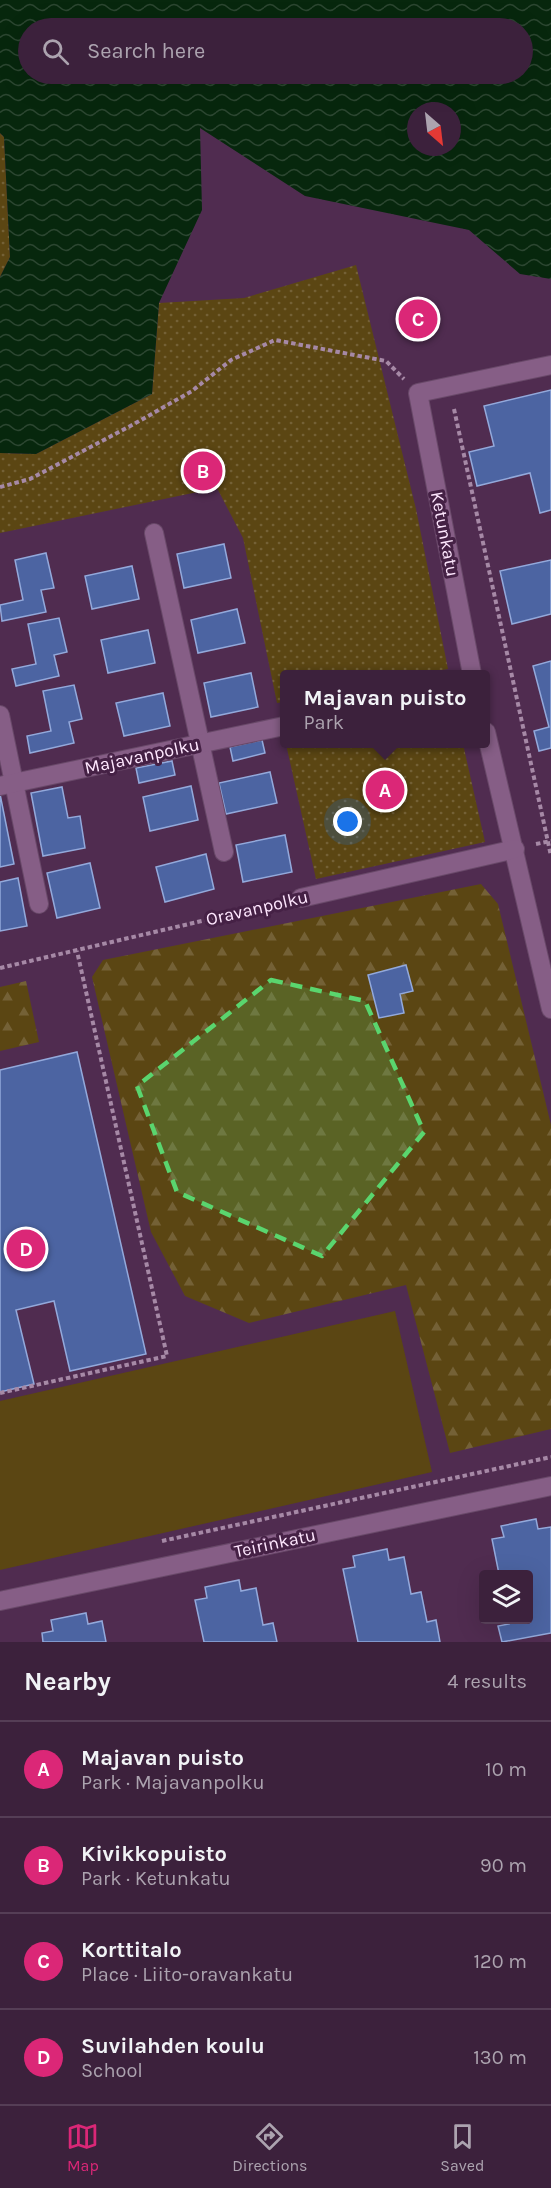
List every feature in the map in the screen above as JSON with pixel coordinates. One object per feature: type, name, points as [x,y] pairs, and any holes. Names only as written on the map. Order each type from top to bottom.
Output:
[{"type":"street","points":[[418,393],[551,365]]},
{"type":"street","name":"Ketunkatu","points":[[418,393],[471,670]]},
{"type":"street","points":[[154,532],[224,852]]},
{"type":"street","points":[[0,715],[8,784],[39,904]]},
{"type":"street","name":"Majavanpolku","points":[[8,784],[280,727]]},
{"type":"street","points":[[490,748],[551,1009]]},
{"type":"street","name":"Oravanpolku","points":[[301,898],[515,849]]},
{"type":"street","name":"Teirinkatu","points":[[0,1601],[551,1486]]},
{"type":"path","points":[[0,487],[30,479],[134,424],[192,391],[231,360],[275,340],[386,361],[418,393]]},
{"type":"path","points":[[449,387],[551,856]]},
{"type":"path","name":"Oravanpolku","points":[[0,968],[301,898]]},
{"type":"path","points":[[0,1394],[167,1356],[77,951]]},
{"type":"path","points":[[152,1544],[551,1457]]},
{"type":"highlighted area","points":[[271,980],[365,1001],[424,1132],[322,1256],[177,1192],[137,1086]]},
{"type":"green space","points":[[0,133],[4,137],[10,257],[0,277]]},
{"type":"green space","points":[[356,265],[416,509],[448,669],[280,670],[280,703],[277,703],[243,538],[217,488],[0,533],[0,453],[36,454],[152,394],[159,303],[244,298]]},
{"type":"green space","points":[[287,748],[464,748],[485,842],[316,879]]},
{"type":"green space","points":[[481,884],[498,904],[551,1125],[551,1429],[450,1453],[406,1285],[249,1323],[185,1296],[151,1232],[92,977],[103,960]]},
{"type":"green space","points":[[26,981],[39,1042],[0,1051],[0,987]]},
{"type":"green space","points":[[395,1311],[432,1472],[0,1570],[0,1401]]},
{"type":"water","points":[[0,0],[551,0],[551,279],[520,274],[469,230],[305,196],[200,128],[202,210],[159,303],[152,394],[36,454],[0,453],[0,277],[10,257],[4,137],[0,133]]},
{"type":"building","points":[[551,390],[551,510],[540,513],[530,473],[477,486],[469,452],[494,446],[484,406]]},
{"type":"building","points":[[224,544],[231,578],[184,588],[177,554]]},
{"type":"building","points":[[46,553],[54,588],[41,590],[46,612],[2,621],[0,605],[23,600],[15,560]]},
{"type":"building","points":[[551,560],[551,614],[512,624],[500,571]]},
{"type":"building","points":[[132,566],[139,599],[92,609],[85,576]]},
{"type":"building","points":[[237,609],[245,643],[198,653],[191,620]]},
{"type":"building","points":[[59,618],[67,652],[54,655],[59,676],[16,686],[12,669],[36,664],[28,624]]},
{"type":"building","points":[[148,630],[155,663],[108,673],[101,640]]},
{"type":"building","points":[[551,661],[551,748],[539,751],[534,731],[549,727],[533,666]]},
{"type":"building","points":[[251,673],[258,707],[211,717],[204,683]]},
{"type":"building","points":[[74,685],[82,719],[69,722],[74,743],[30,753],[27,736],[51,731],[43,691]]},
{"type":"building","points":[[163,693],[170,726],[124,736],[116,703]]},
{"type":"building","points":[[262,740],[265,753],[233,761],[230,747]]},
{"type":"building","points":[[172,761],[175,775],[139,783],[136,768]]},
{"type":"building","points":[[270,772],[277,803],[226,814],[219,783]]},
{"type":"building","points":[[191,786],[198,820],[150,831],[143,797]]},
{"type":"building","points":[[62,787],[68,818],[80,816],[85,848],[43,856],[31,793]]},
{"type":"building","points":[[0,794],[14,864],[0,867]]},
{"type":"building","points":[[285,835],[292,872],[243,882],[236,845]]},
{"type":"building","points":[[206,854],[214,889],[165,902],[156,867]]},
{"type":"building","points":[[90,863],[100,908],[57,918],[47,873]]},
{"type":"building","points":[[18,878],[27,926],[0,931],[0,882]]},
{"type":"building","points":[[406,965],[413,991],[400,994],[404,1013],[379,1018],[368,975]]},
{"type":"building","points":[[77,1052],[146,1354],[70,1371],[54,1301],[16,1310],[34,1384],[0,1392],[0,1070]]},
{"type":"building","points":[[536,1519],[538,1529],[551,1527],[551,1633],[502,1642],[498,1626],[533,1624],[533,1570],[498,1570],[492,1539],[504,1537],[501,1526]]},
{"type":"building","points":[[387,1549],[389,1560],[404,1557],[411,1594],[421,1592],[427,1622],[436,1620],[440,1642],[358,1642],[343,1569],[355,1567],[353,1556]]},
{"type":"building","points":[[239,1580],[241,1591],[256,1588],[263,1625],[273,1623],[277,1642],[204,1642],[195,1600],[207,1598],[205,1587]]},
{"type":"building","points":[[86,1613],[88,1624],[102,1621],[106,1642],[43,1642],[42,1633],[53,1631],[51,1620]]},
{"type":"place","name":"Korttitalo","points":[[418,319]]},
{"type":"place","name":"Kivikkopuisto","points":[[203,471]]},
{"type":"place","name":"Majavan puisto","points":[[385,790]]},
{"type":"place","name":"Suvilahden koulu","points":[[26,1249]]}]
